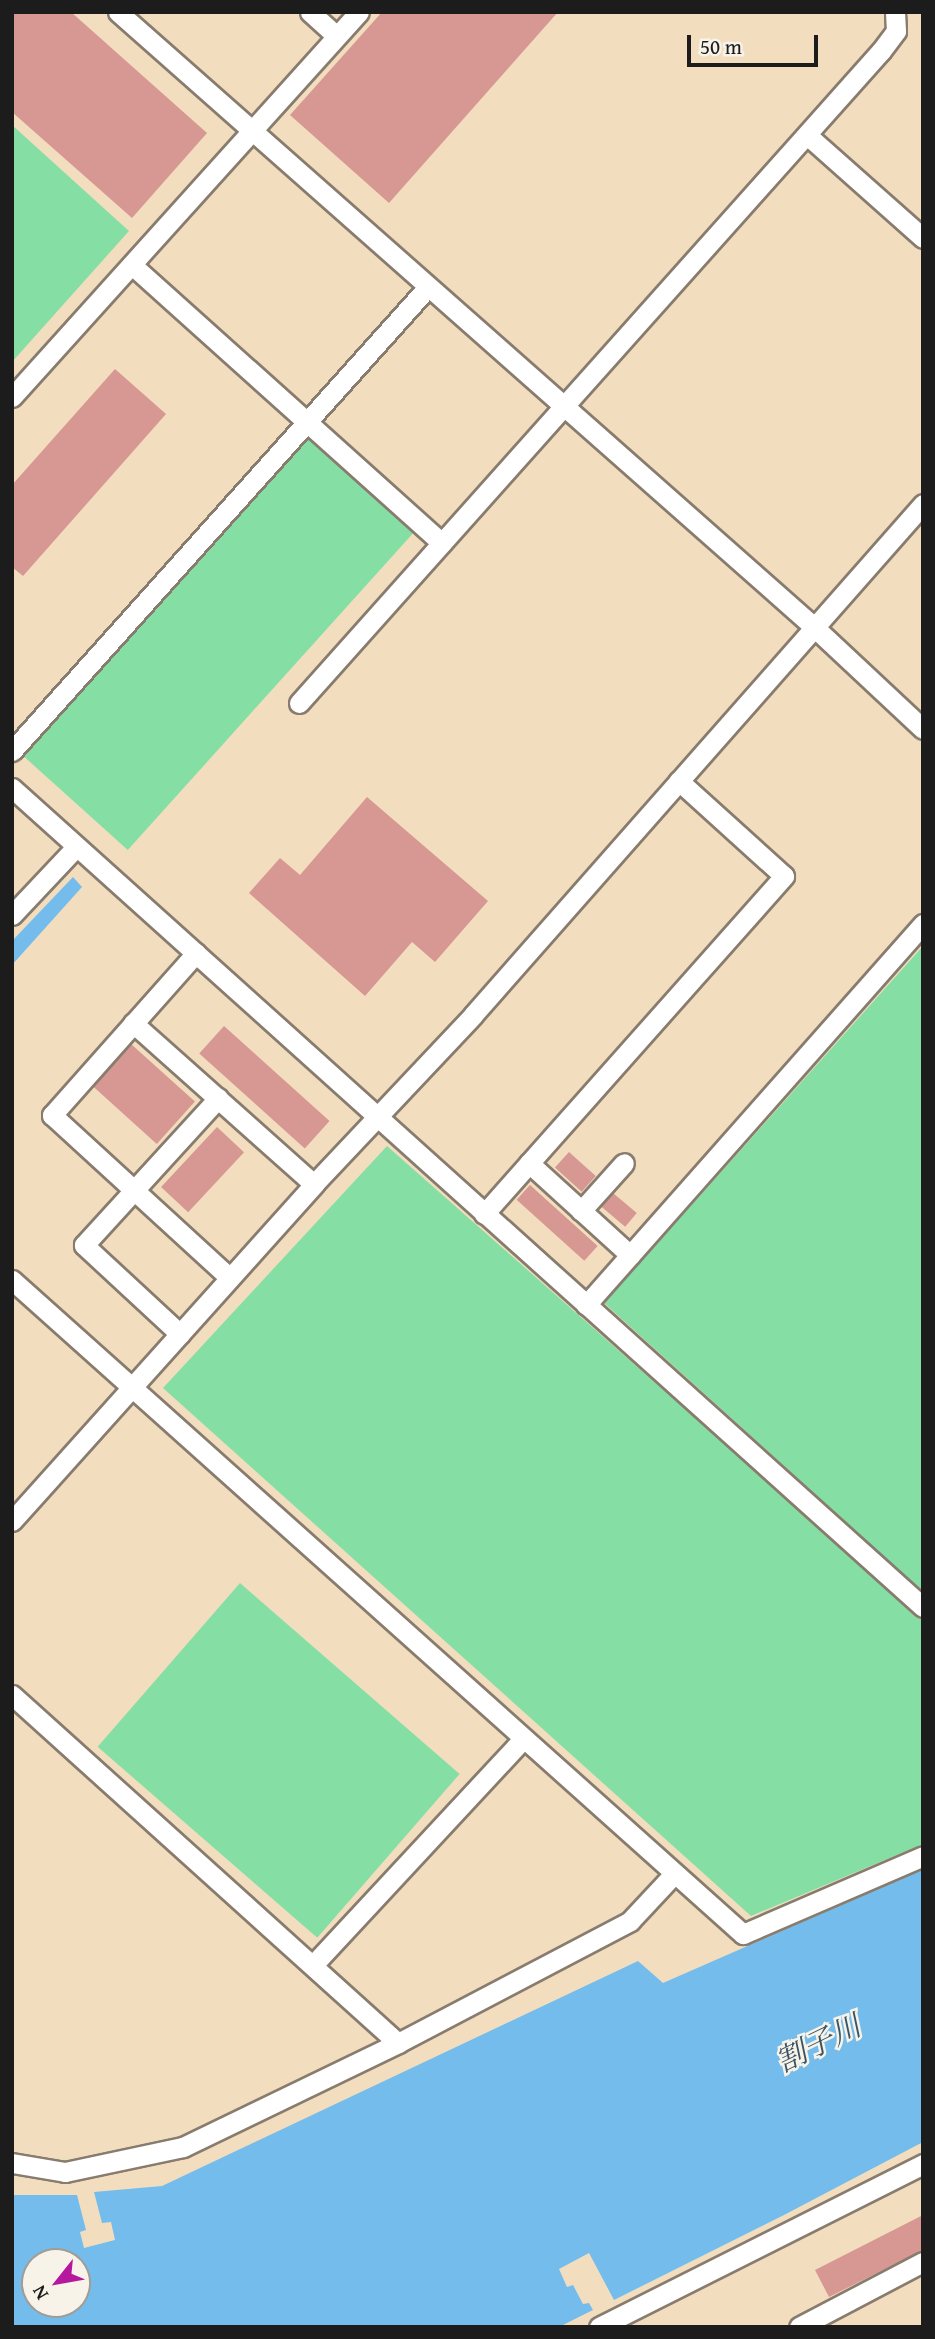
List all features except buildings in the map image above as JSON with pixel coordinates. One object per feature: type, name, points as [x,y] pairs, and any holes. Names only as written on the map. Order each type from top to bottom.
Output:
[{"type":"street","points":[[118,12],[563,409],[814,627],[923,729]]},
{"type":"street","points":[[310,12],[337,36]]},
{"type":"street","points":[[12,397],[359,12]]},
{"type":"street","points":[[299,703],[896,32],[895,12]]},
{"type":"street","points":[[807,135],[923,238]]},
{"type":"street","points":[[132,265],[442,544]]},
{"type":"street","points":[[12,751],[427,288]]},
{"type":"street","points":[[12,1521],[679,781],[923,504]]},
{"type":"street","points":[[484,1214],[784,876],[679,781]]},
{"type":"street","points":[[12,788],[922,1605]]},
{"type":"street","points":[[12,915],[76,847]]},
{"type":"street","points":[[586,1305],[923,923]]},
{"type":"street","points":[[196,953],[52,1115],[229,1278]]},
{"type":"street","points":[[133,1023],[314,1184]]},
{"type":"street","points":[[180,1334],[84,1245],[218,1098]]},
{"type":"street","points":[[529,1163],[630,1255]]},
{"type":"street","points":[[581,1211],[624,1163]]},
{"type":"street","points":[[12,1280],[522,1740],[743,1934],[923,1856]]},
{"type":"street","points":[[12,1695],[398,2043]]},
{"type":"street","points":[[313,1965],[522,1740]]},
{"type":"street","points":[[12,2163],[65,2172],[183,2147],[398,2043],[630,1921],[673,1875]]},
{"type":"street","points":[[599,2327],[923,2164]]},
{"type":"street","points":[[799,2327],[923,2262]]},
{"type":"green space","points":[[12,125],[129,231],[12,362]]},
{"type":"green space","points":[[305,435],[413,533],[128,850],[19,752]]},
{"type":"green space","points":[[923,946],[923,1586],[920,1589],[604,1303]]},
{"type":"green space","points":[[387,1146],[923,1619],[923,1844],[751,1916],[163,1388]]},
{"type":"green space","points":[[240,1583],[460,1774],[317,1938],[98,1747]]},
{"type":"water","points":[[73,877],[82,887],[12,965],[12,941]]},
{"type":"water","name":"割子川","points":[[923,1869],[923,2142],[614,2300],[589,2253],[559,2269],[567,2287],[573,2285],[583,2304],[589,2303],[593,2310],[559,2327],[12,2327],[12,2195],[77,2195],[86,2230],[80,2232],[84,2248],[115,2240],[111,2222],[102,2223],[94,2192],[162,2186],[638,1961],[663,1983]]}]
